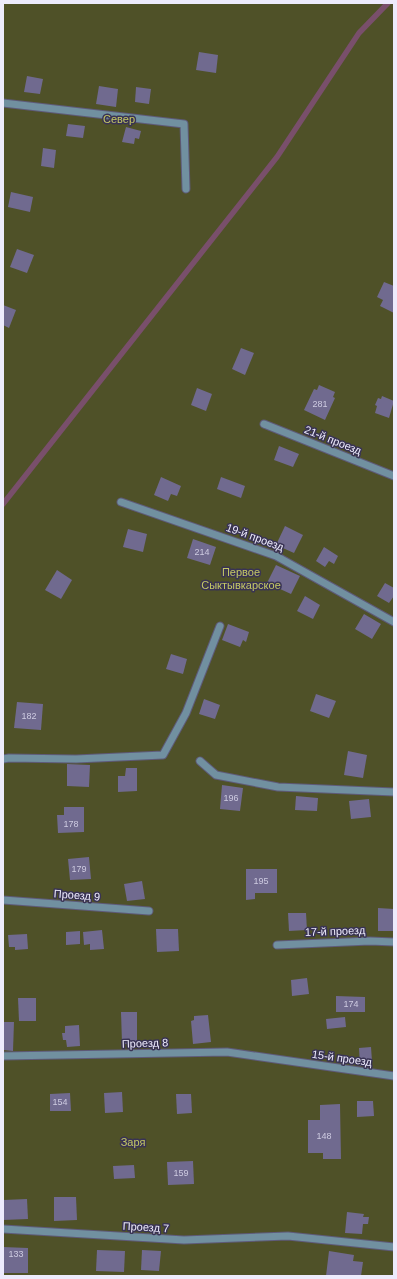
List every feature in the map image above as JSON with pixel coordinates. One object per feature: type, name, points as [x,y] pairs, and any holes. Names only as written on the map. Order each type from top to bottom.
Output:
[{"type":"lane","points":[[3,104],[184,124],[186,190]]},
{"type":"lane","name":"21-й проезд","points":[[264,424],[394,476]]},
{"type":"lane","name":"19-й проезд","points":[[121,502],[276,556],[394,622]]},
{"type":"lane","points":[[3,759],[76,759],[163,755],[186,713],[220,626]]},
{"type":"lane","points":[[200,761],[216,775],[278,787],[394,792]]},
{"type":"lane","name":"Проезд 9","points":[[3,900],[149,911]]},
{"type":"lane","name":"17-й проезд","points":[[277,945],[370,941],[394,942]]},
{"type":"lane","name":"Проезд 8","points":[[3,1056],[227,1052],[288,1061]]},
{"type":"lane","name":"15-й проезд","points":[[288,1061],[394,1076]]},
{"type":"lane","name":"Проезд 7","points":[[3,1229],[184,1240],[288,1236],[394,1247]]},
{"type":"green space","points":[[3,3],[394,3],[394,1276],[3,1276]]},
{"type":"building","points":[[199,52],[218,55],[216,73],[196,70]]},
{"type":"building","points":[[27,76],[43,79],[40,94],[24,92]]},
{"type":"building","points":[[99,86],[118,89],[116,107],[96,104]]},
{"type":"building","points":[[136,87],[151,89],[149,104],[135,102]]},
{"type":"building","points":[[68,124],[85,126],[83,138],[66,136]]},
{"type":"building","points":[[126,127],[141,131],[139,139],[135,138],[134,144],[122,142]]},
{"type":"building","points":[[43,148],[56,150],[54,168],[41,166]]},
{"type":"building","points":[[11,192],[33,197],[30,212],[8,207]]},
{"type":"building","points":[[17,249],[34,255],[27,273],[10,267]]},
{"type":"building","points":[[384,282],[394,286],[394,313],[380,306],[383,300],[377,297]]},
{"type":"building","points":[[3,305],[16,310],[9,328],[3,325]]},
{"type":"building","points":[[241,348],[254,353],[245,375],[232,369]]},
{"type":"building","points":[[319,385],[335,392],[333,397],[335,398],[325,420],[304,410],[314,389],[317,390]]},
{"type":"building","points":[[197,388],[212,394],[206,411],[191,405]]},
{"type":"building","points":[[382,396],[394,401],[389,418],[375,413],[377,406],[375,405],[378,398],[381,399]]},
{"type":"building","points":[[279,446],[299,454],[293,467],[274,460]]},
{"type":"building","points":[[161,477],[181,486],[177,496],[171,494],[168,501],[154,495]]},
{"type":"building","points":[[221,477],[245,486],[241,498],[217,489]]},
{"type":"building","points":[[285,526],[303,535],[294,553],[276,545]]},
{"type":"building","points":[[128,529],[147,534],[143,552],[123,547]]},
{"type":"building","points":[[193,539],[216,547],[210,565],[187,558]]},
{"type":"building","points":[[324,547],[338,556],[334,564],[329,561],[325,567],[316,561]]},
{"type":"building","points":[[276,565],[300,576],[291,594],[267,583]]},
{"type":"building","points":[[57,570],[72,580],[61,599],[45,590]]},
{"type":"building","points":[[385,583],[394,588],[394,596],[389,603],[377,596]]},
{"type":"building","points":[[305,596],[320,605],[313,619],[297,611]]},
{"type":"building","points":[[364,614],[381,624],[372,639],[355,629]]},
{"type":"building","points":[[228,624],[249,632],[246,642],[243,640],[240,647],[222,640]]},
{"type":"building","points":[[171,654],[187,659],[183,674],[166,669]]},
{"type":"building","points":[[316,694],[336,701],[329,718],[310,711]]},
{"type":"building","points":[[204,699],[220,705],[215,719],[199,714]]},
{"type":"building","points":[[17,702],[43,704],[41,730],[14,728]]},
{"type":"building","points":[[348,751],[367,755],[363,778],[344,775]]},
{"type":"building","points":[[67,764],[90,765],[89,787],[67,786]]},
{"type":"building","points":[[126,768],[137,768],[137,791],[118,792],[118,776],[125,776]]},
{"type":"building","points":[[222,785],[243,788],[240,811],[220,809]]},
{"type":"building","points":[[296,796],[318,798],[317,811],[295,810]]},
{"type":"building","points":[[369,799],[371,817],[351,819],[349,801]]},
{"type":"building","points":[[64,807],[84,807],[84,832],[58,833],[57,815],[64,815]]},
{"type":"building","points":[[89,857],[91,879],[70,880],[68,859]]},
{"type":"building","points":[[246,869],[277,869],[277,893],[255,893],[255,899],[246,900]]},
{"type":"building","points":[[142,881],[145,899],[127,901],[124,884]]},
{"type":"building","points":[[378,908],[394,909],[394,931],[378,931]]},
{"type":"building","points":[[288,913],[306,913],[307,930],[289,931]]},
{"type":"building","points":[[156,929],[178,929],[179,951],[157,952]]},
{"type":"building","points":[[102,930],[104,949],[90,950],[90,944],[84,945],[83,932]]},
{"type":"building","points":[[80,931],[80,944],[66,945],[66,932]]},
{"type":"building","points":[[27,934],[28,949],[15,950],[15,947],[9,947],[8,935]]},
{"type":"building","points":[[307,978],[309,994],[292,996],[291,980]]},
{"type":"building","points":[[336,996],[365,997],[365,1012],[336,1012]]},
{"type":"building","points":[[18,998],[36,998],[36,1021],[19,1021]]},
{"type":"building","points":[[121,1012],[137,1012],[137,1044],[122,1044]]},
{"type":"building","points":[[208,1015],[211,1042],[193,1044],[191,1021],[194,1020],[194,1016]]},
{"type":"building","points":[[345,1017],[346,1027],[327,1029],[326,1019]]},
{"type":"building","points":[[3,1022],[14,1022],[13,1051],[3,1050]]},
{"type":"building","points":[[79,1025],[80,1046],[67,1047],[66,1040],[63,1040],[62,1033],[65,1033],[65,1026]]},
{"type":"building","points":[[371,1047],[372,1061],[366,1061],[367,1066],[360,1066],[359,1048]]},
{"type":"building","points":[[122,1092],[123,1112],[105,1113],[104,1093]]},
{"type":"building","points":[[70,1093],[71,1111],[50,1111],[50,1094]]},
{"type":"building","points":[[176,1094],[191,1094],[192,1113],[177,1114]]},
{"type":"building","points":[[357,1101],[373,1101],[374,1116],[357,1117]]},
{"type":"building","points":[[340,1104],[341,1159],[323,1159],[323,1153],[308,1153],[308,1120],[320,1120],[320,1105]]},
{"type":"building","points":[[193,1161],[194,1184],[168,1185],[167,1162]]},
{"type":"building","points":[[134,1165],[135,1178],[114,1179],[113,1166]]},
{"type":"building","points":[[54,1197],[76,1197],[77,1220],[54,1221]]},
{"type":"building","points":[[27,1199],[28,1219],[3,1220],[3,1200]]},
{"type":"building","points":[[347,1212],[364,1214],[363,1217],[369,1217],[368,1224],[363,1224],[362,1234],[345,1233]]},
{"type":"building","points":[[3,1247],[28,1248],[28,1273],[3,1273]]},
{"type":"building","points":[[97,1250],[125,1251],[124,1272],[96,1271]]},
{"type":"building","points":[[142,1250],[161,1251],[159,1271],[141,1270]]},
{"type":"building","points":[[329,1251],[354,1255],[353,1261],[363,1262],[361,1276],[326,1276]]},
{"type":"waterway","points":[[3,504],[277,157],[359,33],[388,3]]},
{"type":"park label","name":"Север","points":[[119,119]]},
{"type":"park label","name":"Первое Сыктывкарское","points":[[241,578]]},
{"type":"park label","name":"Заря","points":[[133,1142]]}]
